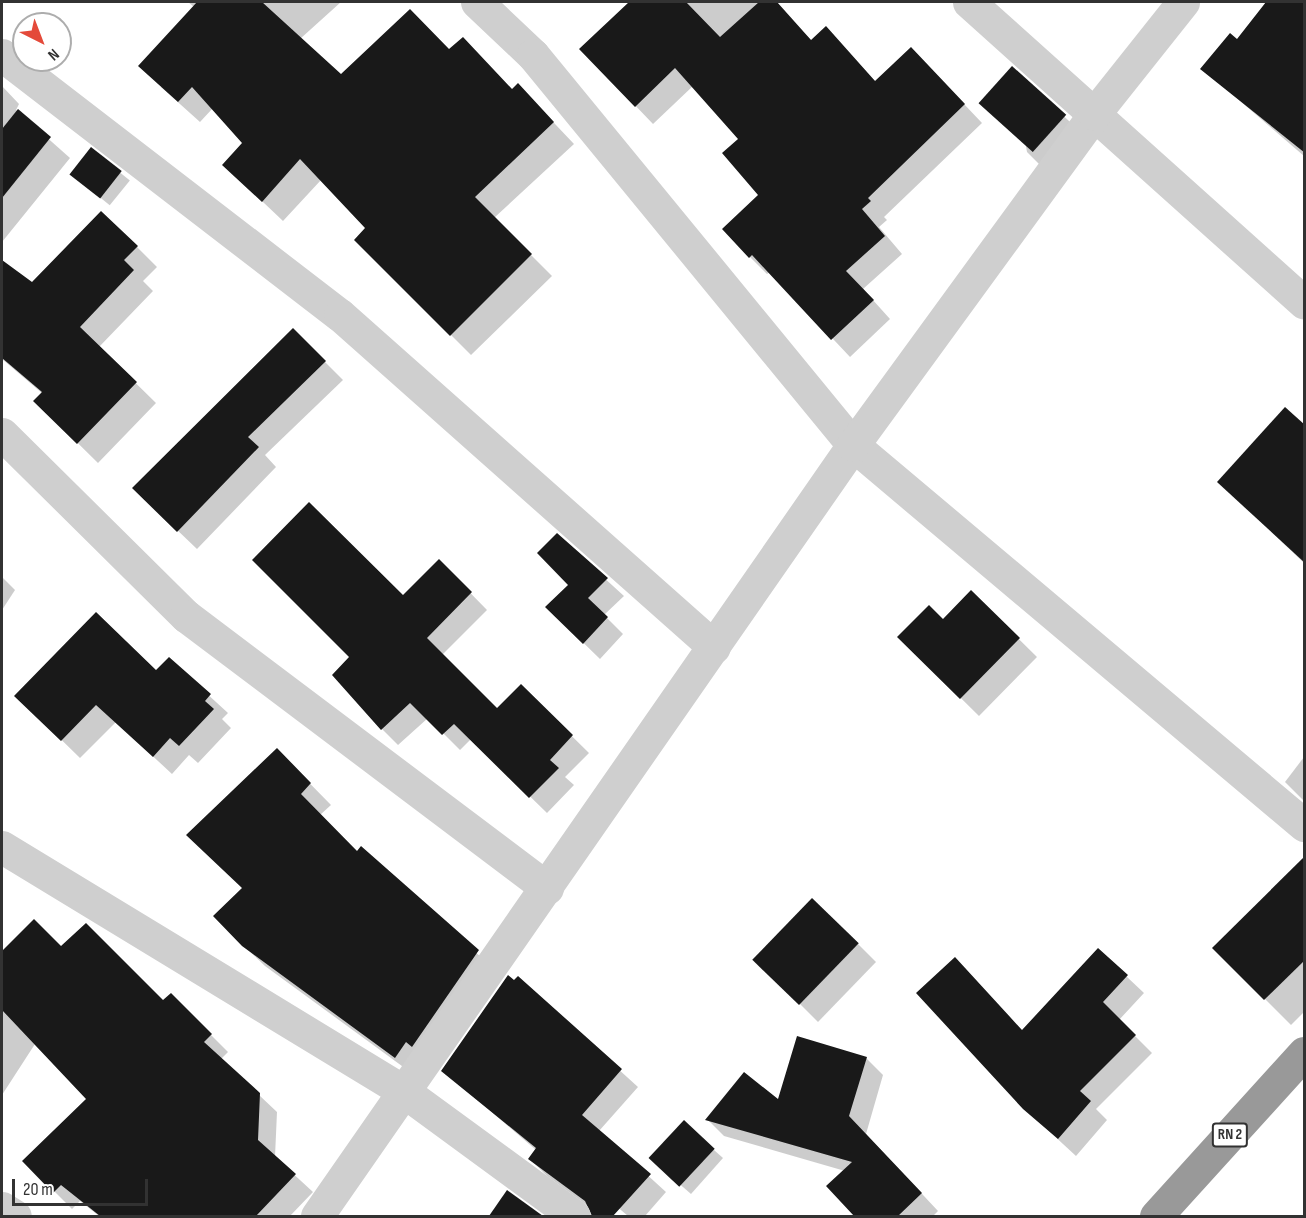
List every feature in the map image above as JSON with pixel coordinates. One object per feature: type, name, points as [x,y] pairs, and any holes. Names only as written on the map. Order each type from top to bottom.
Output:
[{"type":"highway","name":"RN 2","points":[[1156,1216],[1305,1053]]},
{"type":"street","points":[[477,2],[533,55],[853,445],[1305,825]]},
{"type":"street","points":[[969,2],[1305,303]]},
{"type":"street","points":[[317,1216],[406,1093],[853,445],[1094,114],[1183,2]]},
{"type":"street","points":[[2,55],[340,315],[714,647]]},
{"type":"street","points":[[2,434],[186,616],[547,888]]},
{"type":"street","points":[[2,847],[406,1093],[574,1216]]},
{"type":"street","points":[[2,1208],[15,1216]]},
{"type":"building","points":[[197,2],[262,2],[341,74],[410,9],[449,49],[463,37],[512,89],[518,83],[554,122],[475,197],[532,254],[450,336],[354,240],[365,228],[300,159],[262,202],[222,165],[242,143],[192,87],[178,102],[138,66]]},
{"type":"building","points":[[629,2],[686,2],[720,37],[759,2],[777,2],[811,40],[826,26],[875,81],[911,47],[965,104],[868,198],[871,201],[862,209],[885,236],[846,271],[874,300],[831,340],[752,255],[749,258],[722,229],[758,195],[722,153],[738,139],[675,68],[635,107],[579,49]]},
{"type":"building","points":[[1266,2],[1305,2],[1305,153],[1200,69],[1230,33],[1237,39]]},
{"type":"building","points":[[1012,66],[1066,115],[1033,152],[979,103]]},
{"type":"building","points":[[18,109],[51,137],[2,198],[2,129]]},
{"type":"building","points":[[91,147],[122,171],[100,199],[69,175]]},
{"type":"building","points":[[101,211],[138,246],[124,260],[134,270],[80,327],[137,382],[77,444],[33,401],[42,392],[2,358],[2,260],[32,282]]},
{"type":"building","points":[[293,328],[326,361],[248,437],[259,447],[177,532],[132,488]]},
{"type":"building","points":[[1285,407],[1305,425],[1305,563],[1217,482]]},
{"type":"building","points":[[309,502],[403,595],[439,559],[472,592],[427,638],[497,708],[521,684],[573,735],[550,760],[559,768],[529,798],[454,724],[442,735],[410,703],[381,730],[332,675],[349,657],[252,560]]},
{"type":"building","points":[[557,533],[608,578],[588,598],[608,617],[583,644],[545,607],[568,585],[537,553]]},
{"type":"building","points":[[971,590],[1020,638],[960,699],[897,637],[929,605],[943,619]]},
{"type":"building","points":[[96,612],[156,670],[169,657],[211,694],[205,701],[214,709],[179,746],[170,738],[153,757],[96,705],[61,741],[14,696]]},
{"type":"building","points":[[277,748],[311,783],[301,794],[357,851],[361,846],[479,950],[412,1047],[406,1042],[395,1058],[242,946],[213,916],[242,888],[186,835]]},
{"type":"building","points":[[1305,856],[1305,960],[1264,1000],[1212,948]]},
{"type":"building","points":[[812,898],[859,943],[799,1005],[752,960]]},
{"type":"building","points":[[34,919],[61,946],[86,923],[163,1000],[171,993],[212,1034],[204,1042],[260,1093],[258,1140],[296,1174],[256,1216],[100,1216],[61,1185],[53,1193],[22,1161],[86,1099],[2,1010],[2,951]]},
{"type":"building","points":[[1098,948],[1128,975],[1103,1002],[1136,1035],[1080,1091],[1091,1101],[1058,1139],[1023,1109],[916,993],[955,957],[1022,1030]]},
{"type":"building","points":[[508,975],[514,980],[518,976],[622,1069],[582,1115],[651,1174],[613,1216],[592,1216],[585,1201],[528,1159],[536,1148],[441,1071]]},
{"type":"building","points":[[797,1036],[867,1057],[849,1116],[922,1193],[898,1216],[854,1216],[826,1186],[852,1162],[705,1120],[744,1072],[778,1099]]},
{"type":"building","points":[[684,1120],[715,1149],[679,1187],[649,1158]]},
{"type":"building","points":[[507,1190],[543,1216],[489,1216]]}]
